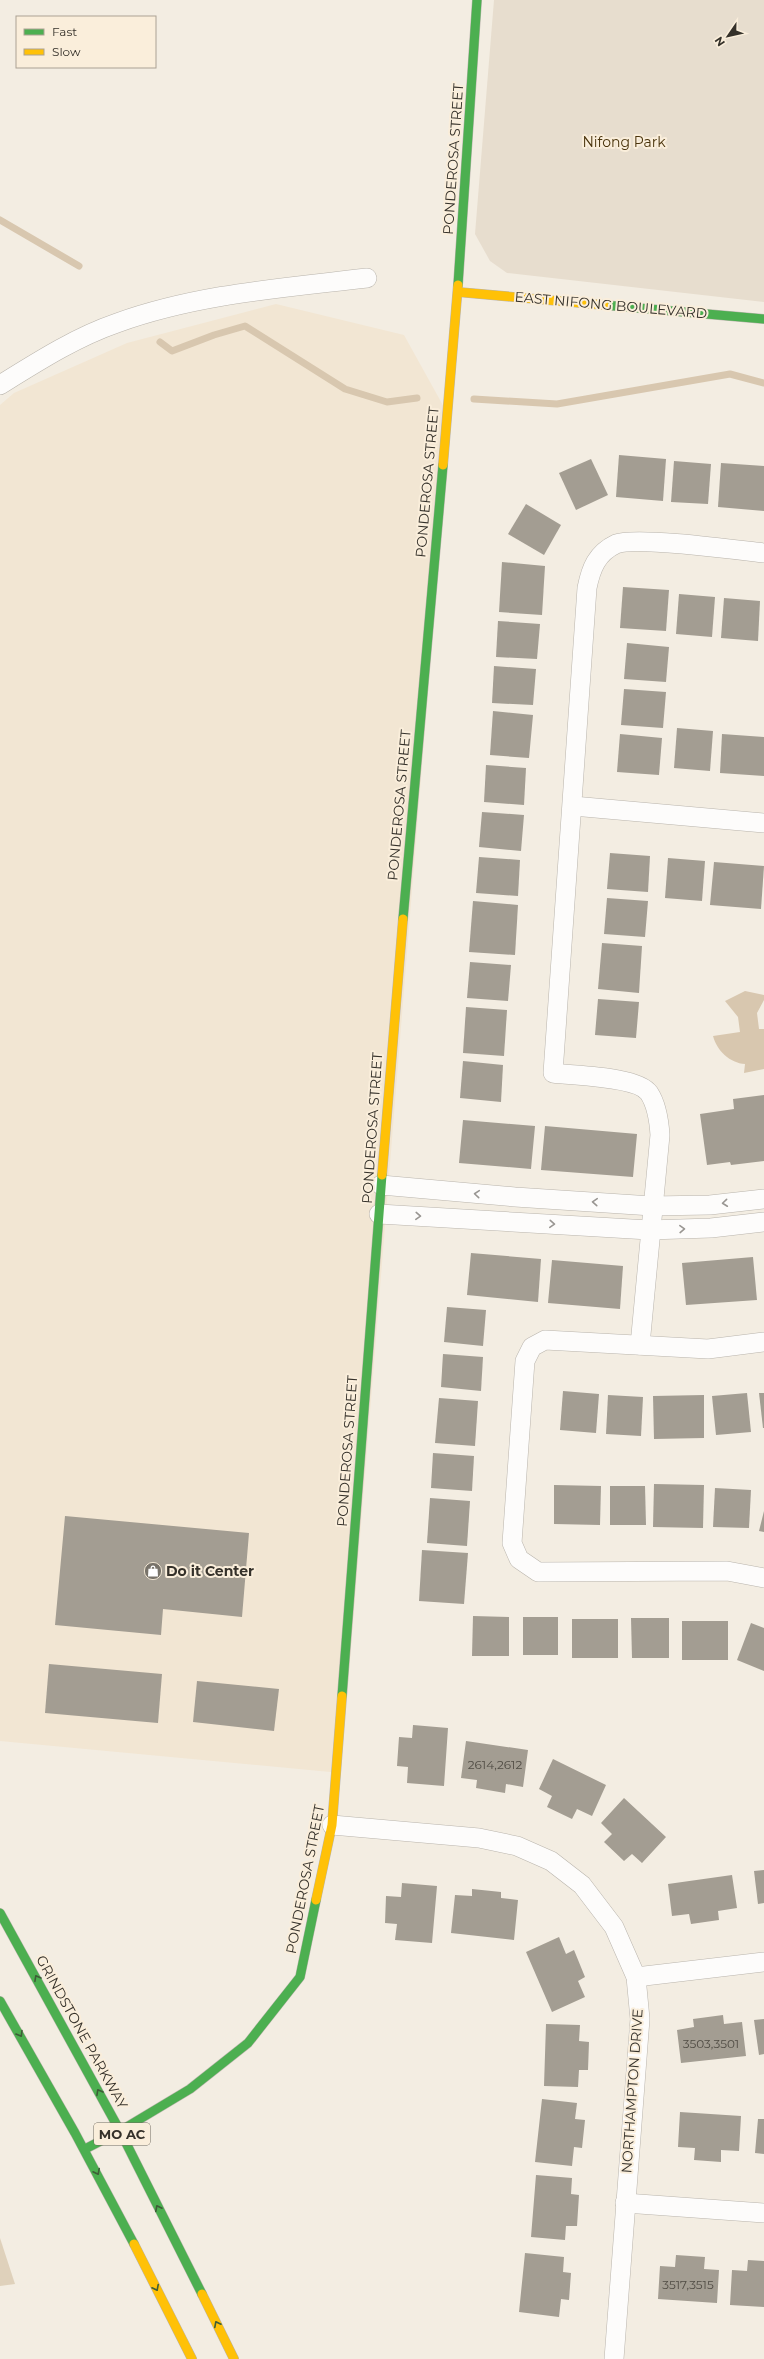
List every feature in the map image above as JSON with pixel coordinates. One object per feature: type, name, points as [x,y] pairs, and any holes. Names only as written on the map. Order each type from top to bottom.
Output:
[{"type":"street","name":"PONDEROSA STREET","points":[[85,2149],[120,2131],[190,2089],[248,2043],[300,1977],[332,1825],[381,1185],[458,292],[477,0]]},
{"type":"street","points":[[0,385],[47,356],[116,323],[206,298],[366,278]]},
{"type":"street","name":"EAST NIFONG BOULEVARD","points":[[458,292],[764,319]]},
{"type":"street","points":[[640,1345],[649,1230],[660,1135],[658,1114],[648,1092],[632,1082],[553,1073],[573,806],[587,588],[591,567],[602,552],[618,543],[639,542],[764,553]]},
{"type":"street","points":[[573,806],[764,823]]},
{"type":"street","points":[[381,1185],[516,1197],[652,1206],[710,1205],[764,1199]]},
{"type":"street","points":[[379,1214],[649,1230],[711,1228],[764,1222]]},
{"type":"street","points":[[764,1342],[708,1349],[545,1340],[532,1347],[524,1361],[512,1543],[519,1559],[538,1572],[726,1570],[764,1578]]},
{"type":"street","name":"NORTHAMPTON DRIVE","points":[[332,1825],[479,1838],[517,1846],[550,1860],[582,1885],[614,1927],[636,1977],[640,2018],[614,2359]]},
{"type":"street","name":"GRINDSTONE PARKWAY","points":[[0,1913],[120,2131],[234,2359]]},
{"type":"street","points":[[636,1977],[764,1962]]},
{"type":"street","name":"MO AC","points":[[0,2001],[40,2067],[85,2149],[192,2359]]},
{"type":"street","points":[[625,2203],[764,2213]]},
{"type":"shaded area","points":[[276,304],[404,335],[450,418],[341,1773],[0,1741],[0,405],[14,393],[127,343]]},
{"type":"shaded area","points":[[745,991],[764,995],[764,1000],[757,1013],[759,1029],[764,1029],[764,1069],[744,1073],[745,1064],[729,1059],[718,1047],[713,1036],[740,1032],[738,1017],[725,1001]]},
{"type":"shaded area","points":[[0,2238],[15,2284],[0,2286]]},
{"type":"green space","name":"Nifong Park","points":[[494,0],[764,0],[764,302],[507,273],[490,261],[475,234]]},
{"type":"building","points":[[619,455],[666,459],[663,501],[616,497]]},
{"type":"building","points":[[591,459],[608,495],[576,510],[559,473]]},
{"type":"building","points":[[674,461],[711,464],[708,504],[671,502]]},
{"type":"building","points":[[721,463],[764,466],[764,511],[718,507]]},
{"type":"building","points":[[526,504],[561,525],[544,555],[508,534]]},
{"type":"building","points":[[502,562],[545,566],[542,615],[499,612]]},
{"type":"building","points":[[623,587],[669,590],[666,631],[620,628]]},
{"type":"building","points":[[679,594],[715,597],[712,637],[676,634]]},
{"type":"building","points":[[724,598],[760,601],[758,641],[721,638]]},
{"type":"building","points":[[498,621],[540,624],[537,659],[496,657]]},
{"type":"building","points":[[627,643],[669,647],[666,682],[624,679]]},
{"type":"building","points":[[494,666],[536,669],[533,705],[492,703]]},
{"type":"building","points":[[624,689],[666,692],[663,728],[621,725]]},
{"type":"building","points":[[493,711],[533,715],[529,758],[490,755]]},
{"type":"building","points":[[677,728],[713,731],[710,771],[674,768]]},
{"type":"building","points":[[620,734],[662,738],[659,775],[617,772]]},
{"type":"building","points":[[722,734],[764,737],[764,776],[720,773]]},
{"type":"building","points":[[486,765],[526,768],[524,805],[484,802]]},
{"type":"building","points":[[482,812],[524,815],[521,851],[479,847]]},
{"type":"building","points":[[610,853],[650,856],[648,892],[607,889]]},
{"type":"building","points":[[479,857],[520,860],[518,896],[476,893]]},
{"type":"building","points":[[668,858],[705,861],[702,901],[665,898]]},
{"type":"building","points":[[714,862],[764,866],[761,909],[710,905]]},
{"type":"building","points":[[607,898],[648,901],[645,937],[604,934]]},
{"type":"building","points":[[473,901],[518,905],[515,955],[469,952]]},
{"type":"building","points":[[602,943],[642,946],[639,993],[598,989]]},
{"type":"building","points":[[470,962],[511,965],[508,1001],[467,998]]},
{"type":"building","points":[[598,999],[639,1002],[636,1038],[595,1035]]},
{"type":"building","points":[[466,1007],[507,1010],[504,1056],[463,1053]]},
{"type":"building","points":[[463,1061],[503,1065],[501,1102],[460,1098]]},
{"type":"building","points":[[764,1095],[764,1161],[731,1165],[730,1162],[707,1165],[700,1114],[734,1109],[733,1099]]},
{"type":"building","points":[[463,1120],[535,1126],[531,1169],[459,1163]]},
{"type":"building","points":[[545,1126],[637,1134],[633,1177],[541,1170]]},
{"type":"building","points":[[471,1253],[541,1259],[538,1302],[467,1295]]},
{"type":"building","points":[[753,1257],[757,1300],[686,1305],[682,1263]]},
{"type":"building","points":[[552,1260],[623,1266],[620,1309],[548,1303]]},
{"type":"building","points":[[447,1307],[486,1310],[483,1346],[444,1342]]},
{"type":"building","points":[[443,1354],[483,1357],[481,1391],[441,1387]]},
{"type":"building","points":[[563,1391],[599,1394],[596,1433],[560,1430]]},
{"type":"building","points":[[747,1393],[751,1432],[716,1435],[712,1396]]},
{"type":"building","points":[[759,1393],[764,1393],[764,1428],[763,1428]]},
{"type":"building","points":[[608,1395],[643,1397],[641,1436],[606,1434]]},
{"type":"building","points":[[704,1395],[704,1438],[654,1439],[653,1396]]},
{"type":"building","points":[[439,1398],[478,1401],[475,1446],[435,1443]]},
{"type":"building","points":[[433,1453],[474,1456],[472,1491],[431,1488]]},
{"type":"building","points":[[654,1484],[704,1485],[703,1528],[653,1527]]},
{"type":"building","points":[[554,1485],[601,1486],[600,1525],[554,1524]]},
{"type":"building","points":[[610,1486],[645,1486],[646,1525],[610,1525]]},
{"type":"building","points":[[715,1488],[751,1490],[749,1528],[713,1527]]},
{"type":"building","points":[[430,1498],[470,1501],[467,1546],[427,1543]]},
{"type":"building","points":[[764,1511],[764,1532],[759,1531]]},
{"type":"building","name":"Do it Center","points":[[65,1516],[249,1533],[242,1617],[163,1609],[161,1635],[55,1625]]},
{"type":"building","points":[[422,1550],[468,1553],[464,1604],[419,1601]]},
{"type":"building","points":[[473,1616],[509,1617],[509,1656],[472,1656]]},
{"type":"building","points":[[523,1617],[558,1617],[558,1655],[523,1655]]},
{"type":"building","points":[[631,1618],[669,1618],[669,1658],[632,1658]]},
{"type":"building","points":[[572,1619],[618,1619],[618,1658],[572,1658]]},
{"type":"building","points":[[682,1621],[728,1621],[728,1660],[682,1660]]},
{"type":"building","points":[[751,1623],[764,1628],[764,1671],[737,1660]]},
{"type":"building","points":[[49,1664],[162,1674],[158,1723],[45,1713]]},
{"type":"building","points":[[197,1681],[279,1689],[274,1731],[193,1722]]},
{"type":"building","points":[[413,1725],[448,1728],[444,1786],[407,1783],[408,1767],[397,1766],[399,1737],[412,1738]]},
{"type":"building","points":[[466,1741],[528,1750],[523,1787],[506,1784],[505,1793],[476,1788],[477,1780],[461,1778]]},
{"type":"building","points":[[553,1759],[606,1785],[592,1816],[577,1809],[572,1819],[547,1807],[552,1796],[539,1789]]},
{"type":"building","points":[[624,1798],[666,1837],[642,1863],[632,1854],[624,1861],[604,1842],[612,1834],[601,1823]]},
{"type":"building","points":[[764,1870],[764,1903],[758,1904],[754,1871]]},
{"type":"building","points":[[732,1875],[737,1908],[718,1911],[719,1920],[691,1924],[689,1914],[672,1916],[668,1884]]},
{"type":"building","points":[[402,1883],[437,1886],[432,1943],[395,1940],[397,1924],[385,1923],[386,1896],[401,1897]]},
{"type":"building","points":[[472,1889],[501,1892],[501,1898],[518,1900],[514,1940],[451,1933],[455,1895],[472,1896]]},
{"type":"building","points":[[559,1937],[566,1954],[574,1950],[585,1977],[578,1981],[585,1997],[552,2012],[526,1952]]},
{"type":"building","points":[[723,2015],[724,2024],[742,2022],[746,2056],[681,2063],[677,2030],[694,2027],[693,2019]]},
{"type":"building","points":[[764,2019],[764,2054],[759,2055],[754,2020]]},
{"type":"building","points":[[546,2024],[580,2025],[579,2041],[589,2042],[588,2070],[579,2070],[578,2087],[544,2086]]},
{"type":"building","points":[[542,2099],[577,2103],[575,2119],[585,2120],[582,2148],[574,2147],[572,2166],[535,2162]]},
{"type":"building","points":[[680,2112],[741,2116],[739,2151],[721,2150],[721,2162],[694,2160],[695,2148],[678,2147]]},
{"type":"building","points":[[758,2119],[764,2119],[764,2154],[755,2153]]},
{"type":"building","points":[[536,2175],[572,2178],[571,2194],[579,2195],[577,2226],[566,2226],[565,2240],[531,2237]]},
{"type":"building","points":[[525,2253],[564,2257],[563,2272],[571,2273],[569,2300],[561,2299],[559,2317],[519,2312]]},
{"type":"building","points":[[676,2255],[705,2257],[704,2269],[719,2270],[717,2303],[658,2299],[660,2266],[675,2267]]},
{"type":"building","points":[[748,2260],[764,2261],[764,2307],[730,2305],[732,2270],[747,2271]]},
{"type":"waterway","points":[[0,220],[79,266]]},
{"type":"waterway","points":[[160,342],[172,351],[214,335],[245,326],[345,389],[387,402],[417,398]]},
{"type":"waterway","points":[[474,399],[557,404],[730,374],[764,383]]},
{"type":"traffic: fast","points":[[458,285],[477,0]]},
{"type":"traffic: fast","points":[[604,305],[764,319]]},
{"type":"traffic: fast","points":[[403,919],[443,465]]},
{"type":"traffic: fast","points":[[342,1696],[382,1175]]},
{"type":"traffic: fast","points":[[85,2149],[120,2131],[190,2089],[248,2043],[300,1977],[316,1900]]},
{"type":"traffic: fast","points":[[0,1913],[120,2131],[202,2294]]},
{"type":"traffic: fast","points":[[0,2001],[75,2133],[134,2244]]},
{"type":"traffic: slow","points":[[443,465],[458,285]]},
{"type":"traffic: slow","points":[[458,292],[604,305]]},
{"type":"traffic: slow","points":[[382,1175],[403,919]]},
{"type":"traffic: slow","points":[[316,1900],[332,1825],[342,1696]]},
{"type":"traffic: slow","points":[[134,2244],[192,2359]]},
{"type":"traffic: slow","points":[[202,2294],[234,2359]]},
{"type":"place","name":"Do it Center","points":[[153,1571]]}]
